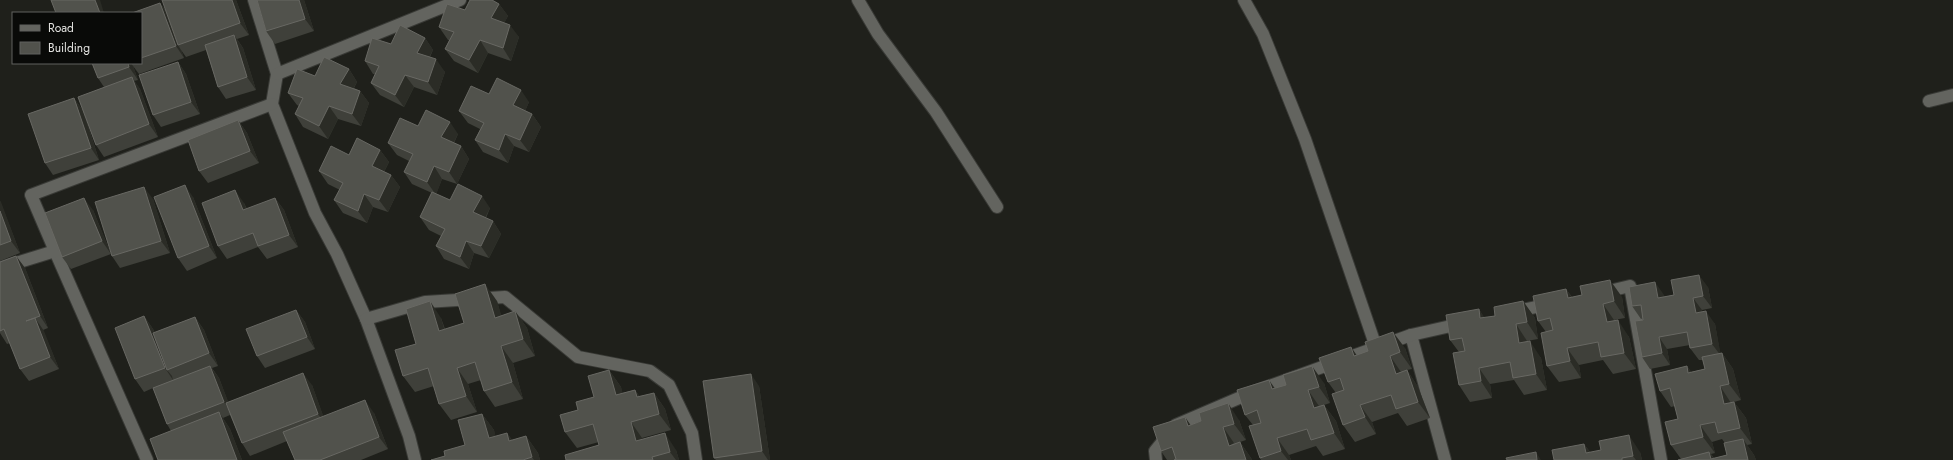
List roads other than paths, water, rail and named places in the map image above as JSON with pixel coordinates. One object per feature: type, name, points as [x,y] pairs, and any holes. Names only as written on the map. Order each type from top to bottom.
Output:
[{"type":"street","points":[[254,0],[277,74],[272,104],[315,213],[337,254],[366,319],[409,436],[415,460]]},
{"type":"street","points":[[277,74],[460,0]]},
{"type":"street","points":[[858,0],[878,34],[936,112],[997,207]]},
{"type":"street","points":[[1244,0],[1263,34],[1305,139],[1376,347]]},
{"type":"street","points":[[1929,101],[1953,95]]},
{"type":"street","points":[[147,460],[54,251],[31,195],[272,104]]},
{"type":"street","points":[[0,268],[54,251]]},
{"type":"street","points":[[1592,295],[1630,286],[1661,460]]},
{"type":"street","points":[[366,319],[425,302],[505,297],[578,357],[650,371],[669,385],[692,433],[696,460]]},
{"type":"street","points":[[1502,315],[1562,301]]},
{"type":"street","points":[[1156,460],[1155,451],[1176,425],[1253,392],[1376,347],[1411,335],[1479,320]]},
{"type":"street","points":[[1411,335],[1445,460]]}]
